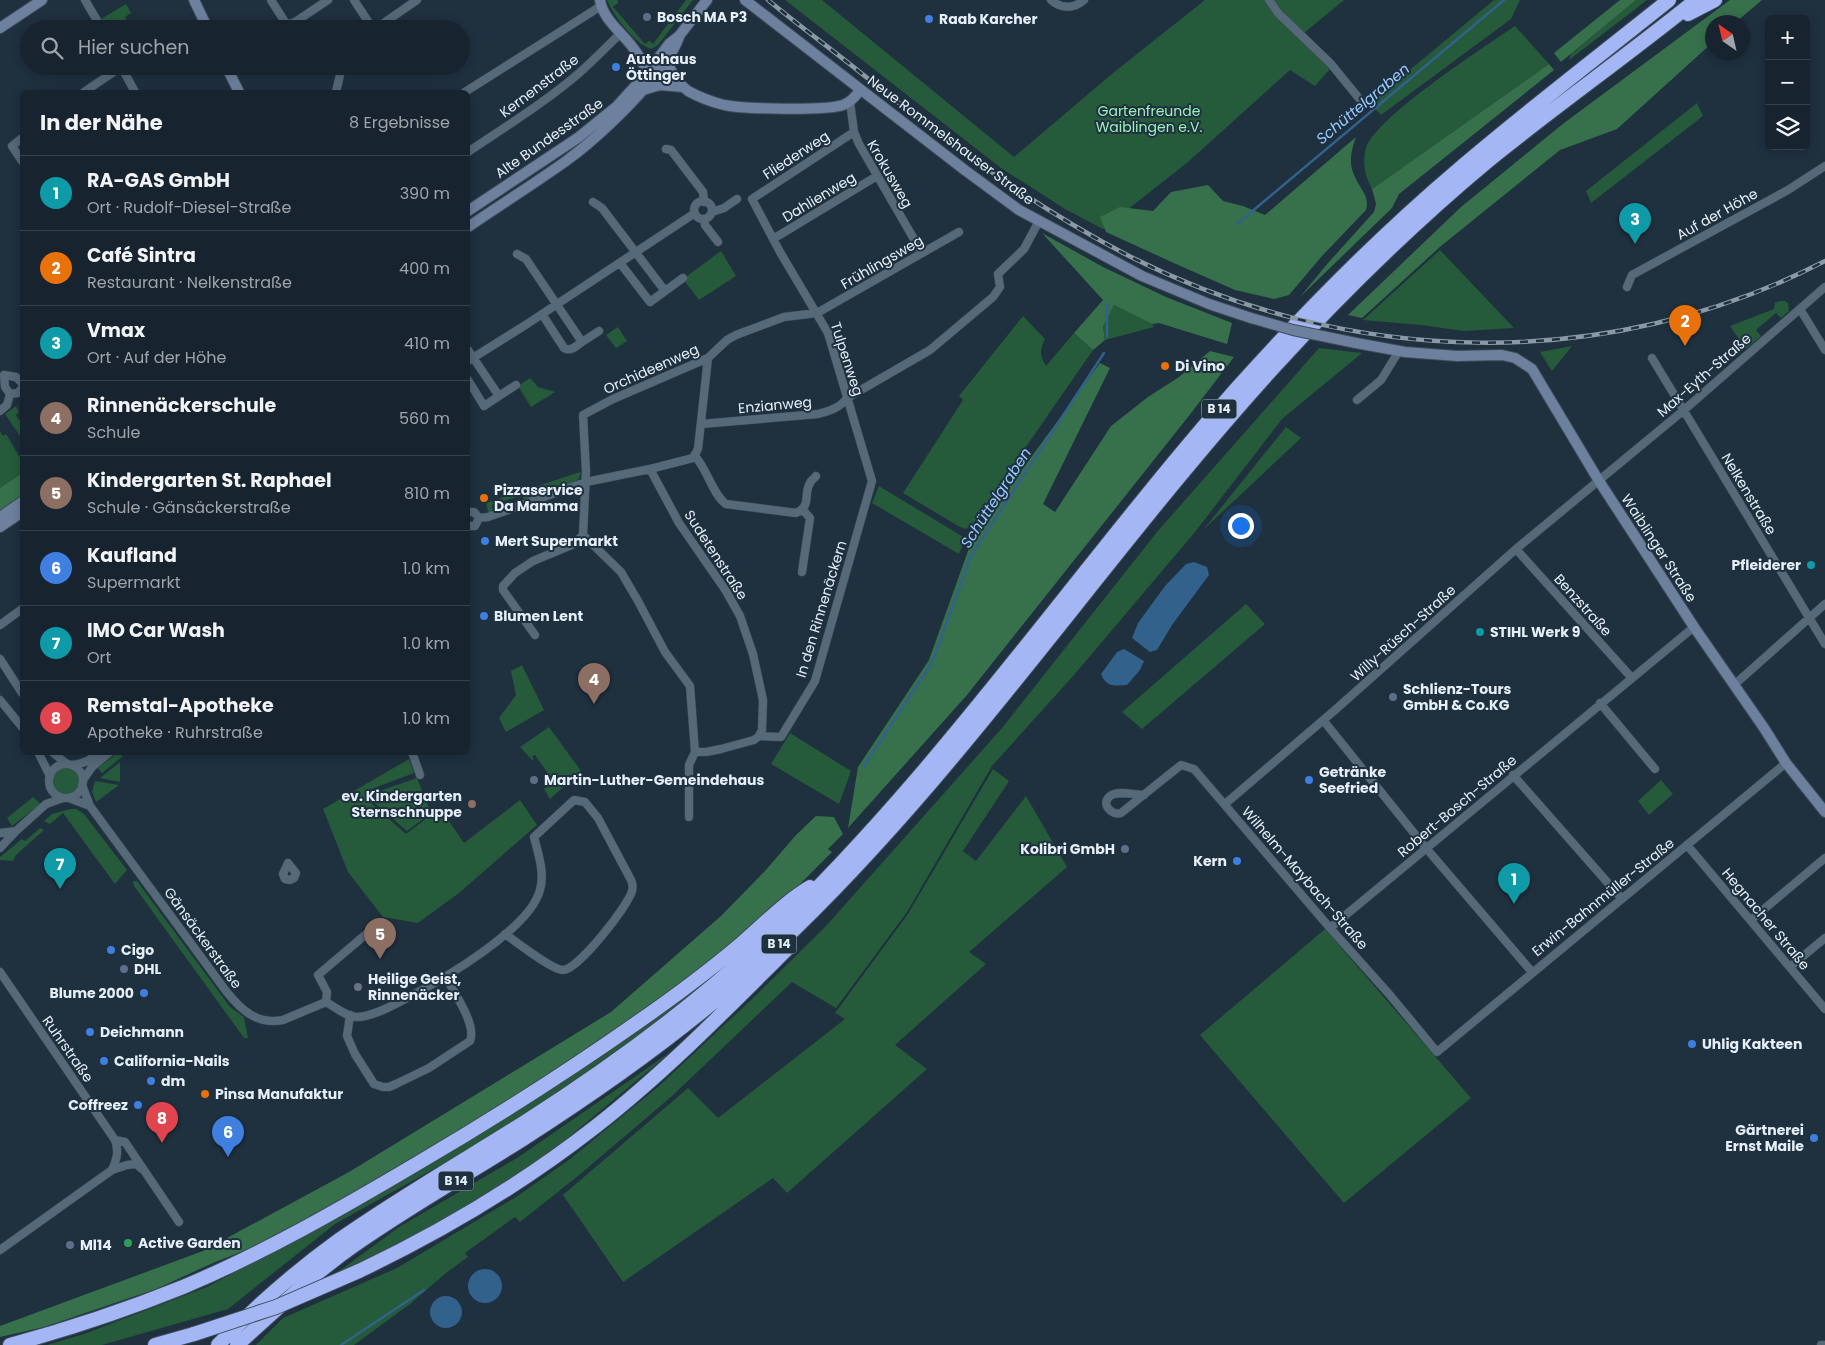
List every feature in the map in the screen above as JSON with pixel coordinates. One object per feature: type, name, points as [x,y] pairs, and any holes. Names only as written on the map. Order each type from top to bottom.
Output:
[{"type":"highway","name":"B 14","points":[[218,1345],[276,1290],[334,1244],[391,1205],[566,1095],[646,1039],[698,998],[755,948],[860,843],[950,739],[1176,460],[1241,384],[1302,318],[1391,230],[1455,172],[1521,117],[1669,0]]},
{"type":"highway","name":"B 14","points":[[237,1345],[310,1279],[359,1242],[578,1103],[667,1039],[718,999],[771,952],[832,893],[948,762],[1170,486],[1285,355],[1359,279],[1451,193],[1552,110],[1696,0]]},
{"type":"highway","points":[[1663,27],[1715,0]]},
{"type":"highway","points":[[155,1345],[194,1334],[282,1304],[359,1271],[423,1240],[491,1200],[551,1160],[612,1112],[693,1042],[845,890],[868,854]]},
{"type":"highway","points":[[10,1345],[105,1317],[190,1284],[264,1249],[393,1178],[502,1112],[612,1041],[726,956],[795,896],[828,876]]},
{"type":"street","points":[[0,28],[42,0]]},
{"type":"street","points":[[85,0],[97,20]]},
{"type":"street","points":[[194,0],[204,20]]},
{"type":"street","points":[[270,0],[284,20]]},
{"type":"street","points":[[298,20],[327,0]]},
{"type":"street","points":[[354,0],[368,20]]},
{"type":"street","points":[[387,20],[417,0]]},
{"type":"street","name":"Alte Bundesstraße","points":[[470,226],[567,160],[623,111],[643,90],[663,58],[669,44],[679,36],[707,0]]},
{"type":"street","name":"Neue Rommelshauser Straße","points":[[745,0],[1019,210],[1142,276],[1209,304],[1310,334],[1399,351],[1442,355]]},
{"type":"street","points":[[1051,0],[1063,6],[1071,7],[1084,0]]},
{"type":"street","points":[[1269,0],[1278,13],[1331,64],[1362,102]]},
{"type":"street","points":[[468,90],[601,3],[607,18],[633,47],[642,60],[647,73]]},
{"type":"street","points":[[0,19],[30,8]]},
{"type":"street","name":"Kernenstraße","points":[[470,151],[558,90],[620,34]]},
{"type":"street","points":[[633,47],[645,54],[663,58],[683,87]]},
{"type":"street","name":"Alte Bundesstraße","points":[[470,210],[579,137],[616,108],[663,58]]},
{"type":"street","points":[[87,90],[108,75]]},
{"type":"street","points":[[126,75],[134,90]]},
{"type":"street","points":[[230,75],[238,90]]},
{"type":"street","points":[[336,90],[340,75]]},
{"type":"street","points":[[643,90],[660,85],[683,87],[704,98],[727,105],[812,108],[834,107],[850,102],[860,90]]},
{"type":"street","name":"Krokusweg","points":[[850,102],[854,132],[877,176],[922,253]]},
{"type":"street","name":"Fliederweg","points":[[752,200],[854,132]]},
{"type":"street","points":[[20,140],[12,146],[20,158]]},
{"type":"street","points":[[666,148],[671,150],[703,192],[704,202]]},
{"type":"street","name":"Auf der Höhe","points":[[1627,287],[1632,275],[1788,190],[1825,166]]},
{"type":"street","name":"Dahlienweg","points":[[775,238],[877,176]]},
{"type":"street","points":[[712,212],[710,205],[704,202],[696,205],[695,213],[699,218],[704,219],[712,212],[724,208],[737,199]]},
{"type":"street","name":"Tulpenweg","points":[[752,200],[828,332],[872,481]]},
{"type":"street","points":[[593,202],[602,208],[665,291]]},
{"type":"street","points":[[499,396],[470,360],[557,305],[695,213]]},
{"type":"street","points":[[704,219],[718,242]]},
{"type":"street","name":"Enzianweg","points":[[701,424],[818,414],[843,404],[847,398],[930,350],[993,297],[1000,287],[998,274],[1024,249],[1039,221]]},
{"type":"street","name":"Frühlingsweg","points":[[816,313],[959,232]]},
{"type":"street","points":[[517,254],[526,259],[582,342]]},
{"type":"street","points":[[620,263],[650,302],[683,278]]},
{"type":"street","name":"Max-Eyth-Straße","points":[[1599,481],[1825,287]]},
{"type":"street","points":[[1800,309],[1825,350]]},
{"type":"street","name":"Orchideenweg","points":[[586,482],[583,415],[613,399],[708,358],[727,340],[736,335],[784,317],[816,313]]},
{"type":"street","points":[[542,314],[564,348],[568,350],[573,349],[599,331]]},
{"type":"street","points":[[1357,400],[1381,380],[1399,351]]},
{"type":"street","name":"Waiblinger Straße","points":[[1442,355],[1502,355],[1515,358],[1532,369],[1599,481],[1694,627],[1786,763],[1825,812]]},
{"type":"street","points":[[473,514],[488,517],[586,482],[689,460],[695,456],[698,449],[708,358]]},
{"type":"street","name":"Nelkenstraße","points":[[1652,358],[1825,644]]},
{"type":"street","points":[[10,394],[5,387],[2,373],[16,377],[20,381]]},
{"type":"street","points":[[470,383],[484,406],[516,385]]},
{"type":"street","points":[[10,394],[18,394],[20,391]]},
{"type":"street","points":[[0,411],[7,404],[10,394]]},
{"type":"street","points":[[695,456],[702,464],[719,496],[726,504],[791,513],[803,510]]},
{"type":"street","name":"Sudetenstraße","points":[[650,469],[679,523],[726,590],[740,616],[753,654],[763,700],[762,730],[759,736]]},
{"type":"street","points":[[803,510],[809,483],[816,476]]},
{"type":"street","name":"In den Rinnenäckern","points":[[759,736],[781,737],[815,681],[872,481]]},
{"type":"street","name":"Willy-Rüsch-Straße","points":[[1225,804],[1323,720],[1516,548],[1599,481]]},
{"type":"street","points":[[534,635],[503,590],[503,586],[515,573],[533,561],[574,544],[583,535],[586,482]]},
{"type":"street","points":[[0,517],[20,503]]},
{"type":"street","points":[[802,572],[810,518],[803,510]]},
{"type":"street","points":[[0,527],[20,513]]},
{"type":"street","points":[[470,526],[478,522],[473,514]]},
{"type":"street","points":[[583,535],[621,572],[665,652],[690,686],[695,752],[689,765],[689,817]]},
{"type":"street","name":"Benzstraße","points":[[1516,548],[1631,677]]},
{"type":"street","points":[[1734,684],[1825,604]]},
{"type":"street","points":[[0,625],[20,611]]},
{"type":"street","name":"Robert-Bosch-Straße","points":[[1330,928],[1631,677],[1694,627]]},
{"type":"street","points":[[0,659],[20,687]]},
{"type":"street","points":[[0,700],[20,725]]},
{"type":"street","points":[[1600,703],[1655,769]]},
{"type":"street","points":[[15,719],[20,715]]},
{"type":"street","points":[[1323,720],[1426,848],[1532,972]]},
{"type":"street","points":[[695,752],[721,749],[748,742],[759,736]]},
{"type":"street","points":[[40,755],[50,776],[50,787],[46,804]]},
{"type":"street","points":[[56,755],[80,772],[82,783]]},
{"type":"street","points":[[50,776],[55,768],[81,765],[96,755]]},
{"type":"street","points":[[0,848],[16,830],[46,804],[78,793],[92,767],[106,755]]},
{"type":"street","points":[[413,755],[420,775]]},
{"type":"street","name":"Erwin-Bahnmüller-Straße","points":[[1436,1052],[1786,763]]},
{"type":"street","name":"Wilhelm-Maybach-Straße","points":[[1144,795],[1181,765],[1194,769],[1330,928],[1390,994],[1436,1052]]},
{"type":"street","points":[[1513,776],[1622,899]]},
{"type":"street","name":"Gänsäckerstraße","points":[[82,783],[90,806],[226,991],[243,1011],[260,1020],[276,1022],[296,1016],[326,1002]]},
{"type":"street","points":[[50,787],[56,794],[90,806]]},
{"type":"street","points":[[383,923],[371,930],[318,975],[327,992],[326,1002],[350,1016],[366,1015],[392,1006],[446,977],[478,956],[505,934],[531,909],[541,888],[541,867],[534,837],[574,800],[585,802],[598,818],[631,880],[633,888],[630,897],[618,917],[570,968],[564,970],[556,969],[505,934]]},
{"type":"street","points":[[0,833],[16,830]]},
{"type":"street","name":"Hegnacher Straße","points":[[1687,845],[1825,1009]]},
{"type":"street","points":[[1751,920],[1825,858]]},
{"type":"street","points":[[1790,967],[1825,938]]},
{"type":"street","name":"Ruhrstraße","points":[[0,972],[115,1140],[125,1142],[179,1222]]},
{"type":"street","points":[[350,1016],[347,1036],[355,1054],[376,1086],[389,1087],[429,1068],[470,1041],[472,1036],[470,1024],[446,977]]},
{"type":"street","points":[[112,1170],[118,1149],[115,1140]]},
{"type":"street","points":[[0,1250],[112,1170],[127,1164],[136,1164],[142,1169]]},
{"type":"green space","points":[[607,0],[618,0],[618,3],[613,7],[645,44],[649,41],[653,44],[686,0],[693,0],[658,45],[651,49],[638,41],[625,28]]},
{"type":"green space","name":"Gartenfreunde Waiblingen e.V.","points":[[785,0],[822,0],[1014,157],[1113,73],[1205,0],[1344,0],[1298,38],[1330,69],[1315,86],[1290,70],[1188,162],[1103,229],[1065,209],[1001,168]]},
{"type":"green space","points":[[1494,0],[1520,0],[1511,19],[1381,115],[1370,103]]},
{"type":"green space","points":[[1620,0],[1636,0],[1561,62],[1554,53]]},
{"type":"green space","points":[[1636,0],[1647,0],[1569,60],[1571,54]]},
{"type":"green space","points":[[1730,0],[1762,0],[1744,15],[1710,15]]},
{"type":"green space","points":[[126,4],[131,13],[125,17],[126,20],[101,19]]},
{"type":"green space","points":[[1705,19],[1705,49],[1617,129],[1560,150],[1441,246],[1362,318],[1348,315],[1461,207],[1564,123]]},
{"type":"green space","points":[[1515,26],[1549,64],[1372,189],[1366,174],[1364,159],[1366,148],[1374,135],[1409,101]]},
{"type":"green space","points":[[1549,64],[1554,70],[1399,194],[1392,208],[1300,297],[1374,212],[1376,204],[1372,189]]},
{"type":"green space","points":[[1697,103],[1703,116],[1591,203],[1586,191]]},
{"type":"green space","points":[[1356,137],[1351,162],[1355,177],[1366,197],[1366,210],[1322,256],[1289,295],[1274,299],[1235,290],[1106,232],[1100,217],[1120,207],[1153,211],[1171,192],[1208,185],[1223,201],[1243,206],[1265,215]]},
{"type":"green space","points":[[1042,233],[1103,267],[1166,297],[1232,323],[1227,344],[1159,323],[1152,324],[1114,305],[1103,327],[1105,340],[1093,350],[1074,333],[1103,300]]},
{"type":"green space","points":[[1440,250],[1514,328],[1464,331],[1363,320]]},
{"type":"green space","points":[[721,251],[736,276],[699,300],[683,279]]},
{"type":"green space","points":[[1780,301],[1788,303],[1789,311],[1781,318],[1776,313],[1756,330],[1761,336],[1746,349],[1730,326],[1774,309],[1775,303]]},
{"type":"green space","points":[[1114,305],[1152,324],[1154,327],[1105,340],[1103,327]]},
{"type":"green space","points":[[1023,316],[1045,339],[1041,353],[1046,366],[1074,333],[1093,350],[972,525],[966,529],[903,493],[963,400],[959,396]]},
{"type":"green space","points":[[618,327],[627,341],[616,348],[606,335]]},
{"type":"green space","points":[[1572,346],[1552,371],[1540,352]]},
{"type":"green space","points":[[1319,348],[1362,353],[1282,419],[1195,532],[1074,675],[992,766],[907,912],[836,1008],[792,982],[671,1097],[578,1176],[520,1222],[515,1217],[465,1253],[468,1257],[410,1304],[354,1345],[256,1345],[283,1318],[397,1268],[516,1197],[570,1159],[659,1086],[752,999],[826,926],[1002,728],[1157,532]]},
{"type":"green space","points":[[1210,351],[1234,357],[967,695],[848,828],[858,767],[929,660],[973,537],[1100,363],[1110,368],[1043,504],[1055,512],[1111,426],[1148,397],[1179,377]]},
{"type":"green space","points":[[530,378],[538,387],[555,392],[531,407],[518,386]]},
{"type":"green space","points":[[16,406],[19,412],[16,415],[20,420],[20,436],[5,414]]},
{"type":"green space","points":[[1286,427],[1301,438],[1203,530]]},
{"type":"green space","points":[[0,431],[3,436],[6,434],[20,458],[20,474],[0,488]]},
{"type":"green space","points":[[580,472],[579,478],[574,483],[525,501],[522,495],[492,505],[493,512],[488,512],[486,503]]},
{"type":"green space","points":[[20,474],[20,496],[0,510],[0,488]]},
{"type":"green space","points":[[879,486],[965,538],[959,554],[872,503]]},
{"type":"green space","points":[[1246,604],[1265,624],[1142,729],[1122,712]]},
{"type":"green space","points":[[522,665],[544,710],[506,732],[499,718],[516,695],[511,671]]},
{"type":"green space","points":[[549,727],[581,771],[550,799],[544,789],[554,782],[535,755],[532,756],[534,759],[532,760],[520,747]]},
{"type":"green space","points":[[790,733],[851,771],[839,804],[771,764]]},
{"type":"green space","points":[[114,755],[123,756],[102,773],[98,768]]},
{"type":"green space","points":[[409,759],[414,773],[369,790],[370,802],[406,834],[440,808],[464,843],[520,800],[537,825],[459,893],[418,923],[383,917],[348,872],[323,809]]},
{"type":"green space","points":[[120,762],[120,782],[100,778]]},
{"type":"green space","points":[[66,768],[75,772],[79,781],[75,790],[66,794],[57,790],[53,781],[57,772]]},
{"type":"green space","points":[[993,769],[1009,781],[963,851],[976,861],[1026,796],[1067,867],[969,952],[986,964],[895,1045],[927,1069],[787,1193],[773,1178],[623,1282],[563,1195],[688,1088],[718,1118],[845,1019],[835,1013],[908,914]]},
{"type":"green space","points":[[417,778],[431,813],[407,831],[371,800],[371,794]]},
{"type":"green space","points":[[1661,780],[1673,794],[1649,815],[1638,801]]},
{"type":"green space","points":[[95,781],[119,785],[96,802],[92,792]]},
{"type":"green space","points":[[33,797],[40,803],[38,806],[12,826],[7,818]]},
{"type":"green space","points":[[76,809],[84,814],[127,870],[115,884],[63,813],[50,824],[44,821],[52,814]]},
{"type":"green space","points":[[816,816],[834,817],[843,834],[828,849],[832,852],[780,904],[702,968],[622,1027],[500,1107],[359,1191],[253,1247],[156,1289],[44,1327],[0,1337],[0,1326],[203,1251],[349,1172],[611,1012],[721,916]]},
{"type":"green space","points":[[40,828],[44,830],[16,855],[13,861],[0,860],[0,857],[22,839],[25,841]]},
{"type":"green space","points":[[134,881],[137,881],[230,1007],[244,1017],[248,1038],[244,1038],[134,886]]},
{"type":"green space","points":[[1325,929],[1471,1098],[1344,1203],[1200,1035]]},
{"type":"green space","points":[[692,991],[643,1032],[549,1098],[466,1151],[335,1224],[228,1309],[102,1345],[47,1345],[84,1334],[207,1287],[333,1220],[542,1093]]},
{"type":"green space","points":[[672,1051],[545,1157],[420,1235],[327,1280],[399,1227],[517,1158]]},
{"type":"water","points":[[1194,562],[1207,567],[1209,575],[1172,625],[1157,650],[1150,652],[1132,638],[1138,623],[1165,586],[1186,564]]},
{"type":"water","points":[[1124,649],[1144,661],[1140,670],[1127,685],[1111,685],[1105,681],[1101,674],[1117,652]]},
{"type":"water","points":[[485,1269],[492,1270],[497,1274],[501,1279],[501,1293],[497,1298],[492,1302],[485,1303],[478,1302],[473,1298],[469,1293],[468,1286],[469,1279],[473,1274],[478,1270]]},
{"type":"water","points":[[446,1296],[458,1300],[462,1312],[458,1324],[446,1328],[434,1324],[430,1312],[434,1300]]},
{"type":"waterway","name":"Schüttelgraben","points":[[1237,224],[1504,0]]},
{"type":"waterway","points":[[1107,303],[1107,337]]},
{"type":"waterway","name":"Schüttelgraben","points":[[864,766],[932,663],[971,556],[1104,353]]},
{"type":"waterway","name":"Schüttelgraben","points":[[341,1345],[424,1290]]},
{"type":"railway","points":[[768,0],[958,148],[1059,217],[1131,257],[1215,293],[1301,320],[1389,336],[1478,343],[1567,338],[1655,324],[1741,298],[1825,261]]},
{"type":"place","name":"Bosch MA P3","points":[[647,17]]},
{"type":"place","name":"Raab Karcher","points":[[929,19]]},
{"type":"place","name":"Autohaus Öttinger","points":[[616,67]]},
{"type":"place","name":"Vmax","points":[[1635,244]]},
{"type":"place","name":"Café Sintra","points":[[1685,346]]},
{"type":"place","name":"Di Vino","points":[[1165,366]]},
{"type":"place","name":"Pizzaservice Da Mamma","points":[[484,498]]},
{"type":"place","name":"Mert Supermarkt","points":[[485,541]]},
{"type":"place","name":"Pfleiderer","points":[[1811,565]]},
{"type":"place","name":"Blumen Lent","points":[[484,616]]},
{"type":"place","name":"STIHL Werk 9","points":[[1480,632]]},
{"type":"place","name":"Schlienz-Tours GmbH & Co.KG","points":[[1393,697]]},
{"type":"place","name":"Rinnenäckerschule","points":[[594,704]]},
{"type":"place","name":"Martin-Luther-Gemeindehaus","points":[[534,780]]},
{"type":"place","name":"Getränke Seefried","points":[[1309,780]]},
{"type":"place","name":"ev. Kindergarten Sternschnuppe","points":[[472,804]]},
{"type":"place","name":"Kolibri GmbH","points":[[1125,849]]},
{"type":"place","name":"Kern","points":[[1237,861]]},
{"type":"place","name":"IMO Car Wash","points":[[60,889]]},
{"type":"place","name":"RA-GAS GmbH","points":[[1514,904]]},
{"type":"place","name":"Cigo","points":[[111,950]]},
{"type":"place","name":"Kindergarten St. Raphael","points":[[380,959]]},
{"type":"place","name":"DHL","points":[[124,969]]},
{"type":"place","name":"Heilige Geist, Rinnenäcker","points":[[358,987]]},
{"type":"place","name":"Blume 2000","points":[[144,993]]},
{"type":"place","name":"Deichmann","points":[[90,1032]]},
{"type":"place","name":"Uhlig Kakteen","points":[[1692,1044]]},
{"type":"place","name":"California-Nails","points":[[104,1061]]},
{"type":"place","name":"dm","points":[[151,1081]]},
{"type":"place","name":"Pinsa Manufaktur","points":[[205,1094]]},
{"type":"place","name":"Coffreez","points":[[138,1105]]},
{"type":"place","name":"Gärtnerei Ernst Maile","points":[[1814,1138]]},
{"type":"place","name":"Remstal-Apotheke","points":[[162,1143]]},
{"type":"place","name":"Kaufland","points":[[228,1157]]},
{"type":"place","name":"Active Garden","points":[[128,1243]]},
{"type":"place","name":"Ml14","points":[[70,1245]]}]
